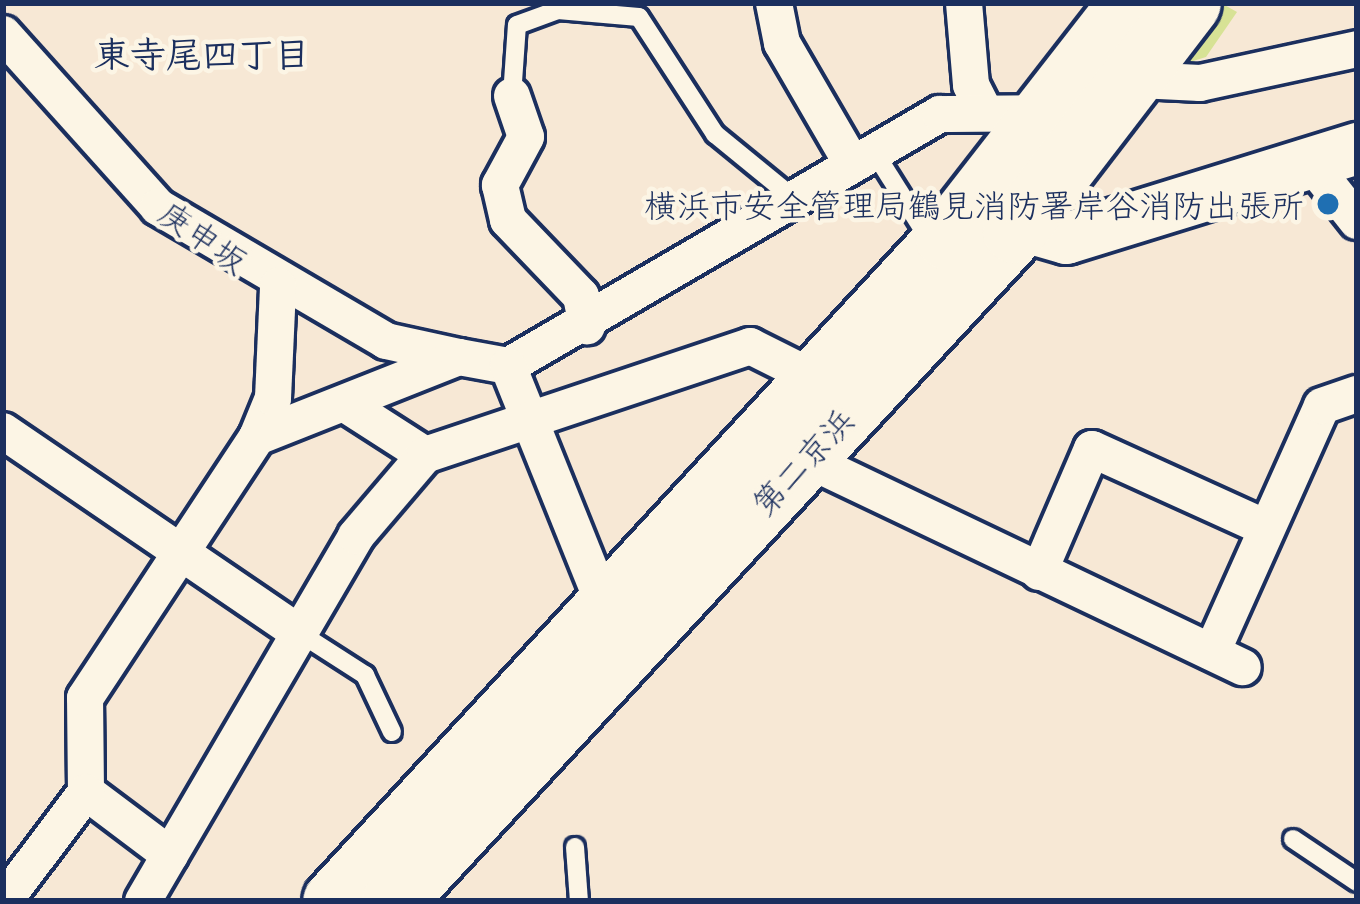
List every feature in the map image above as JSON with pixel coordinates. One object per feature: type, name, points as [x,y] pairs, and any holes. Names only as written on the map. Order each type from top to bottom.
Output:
[{"type":"highway","name":"第二京浜","points":[[393,901],[804,458],[974,230],[1047,113],[1130,3]]},
{"type":"highway","name":"第二京浜","points":[[334,901],[604,604],[818,380],[1139,80],[1190,3]]},
{"type":"street","points":[[774,3],[782,43],[862,156]]},
{"type":"street","points":[[964,3],[971,85],[984,110]]},
{"type":"street","name":"庚申坂","points":[[3,34],[158,207],[278,286],[386,341],[508,366]]},
{"type":"street","points":[[1139,80],[1200,83],[1357,49]]},
{"type":"street","points":[[512,96],[526,137],[500,185],[508,220],[581,296],[587,326]]},
{"type":"street","points":[[604,604],[524,417],[508,366],[587,326],[862,156],[940,114],[1047,113]]},
{"type":"street","points":[[974,230],[1066,238],[1334,156],[1357,220]]},
{"type":"street","points":[[4,901],[86,792],[85,698],[174,552],[257,437],[273,398],[278,286]]},
{"type":"street","points":[[143,901],[356,536],[425,455],[524,417],[749,346],[818,380]]},
{"type":"street","points":[[257,437],[347,405],[459,356]]},
{"type":"street","points":[[804,458],[1227,660],[1264,527],[1322,406],[1357,394]]},
{"type":"street","points":[[347,405],[425,455]]},
{"type":"street","points":[[3,431],[174,552],[298,632]]},
{"type":"street","points":[[1039,572],[1092,449],[1264,527]]},
{"type":"street","points":[[86,792],[170,855]]},
{"type":"lane","points":[[512,96],[517,25],[558,10],[638,16],[715,134],[796,200]]},
{"type":"lane","points":[[862,156],[974,230]]},
{"type":"lane","points":[[298,632],[365,675],[392,732]]},
{"type":"lane","points":[[1293,839],[1357,882]]},
{"type":"lane","points":[[575,848],[579,901]]},
{"type":"green space","points":[[1221,3],[1237,12],[1206,57],[1177,66]]},
{"type":"place","name":"横浜市安全管理局鶴見消防署岸谷消防出張所","points":[[1328,204]]},
{"type":"district","name":"東寺尾四丁目","points":[[202,53]]}]
